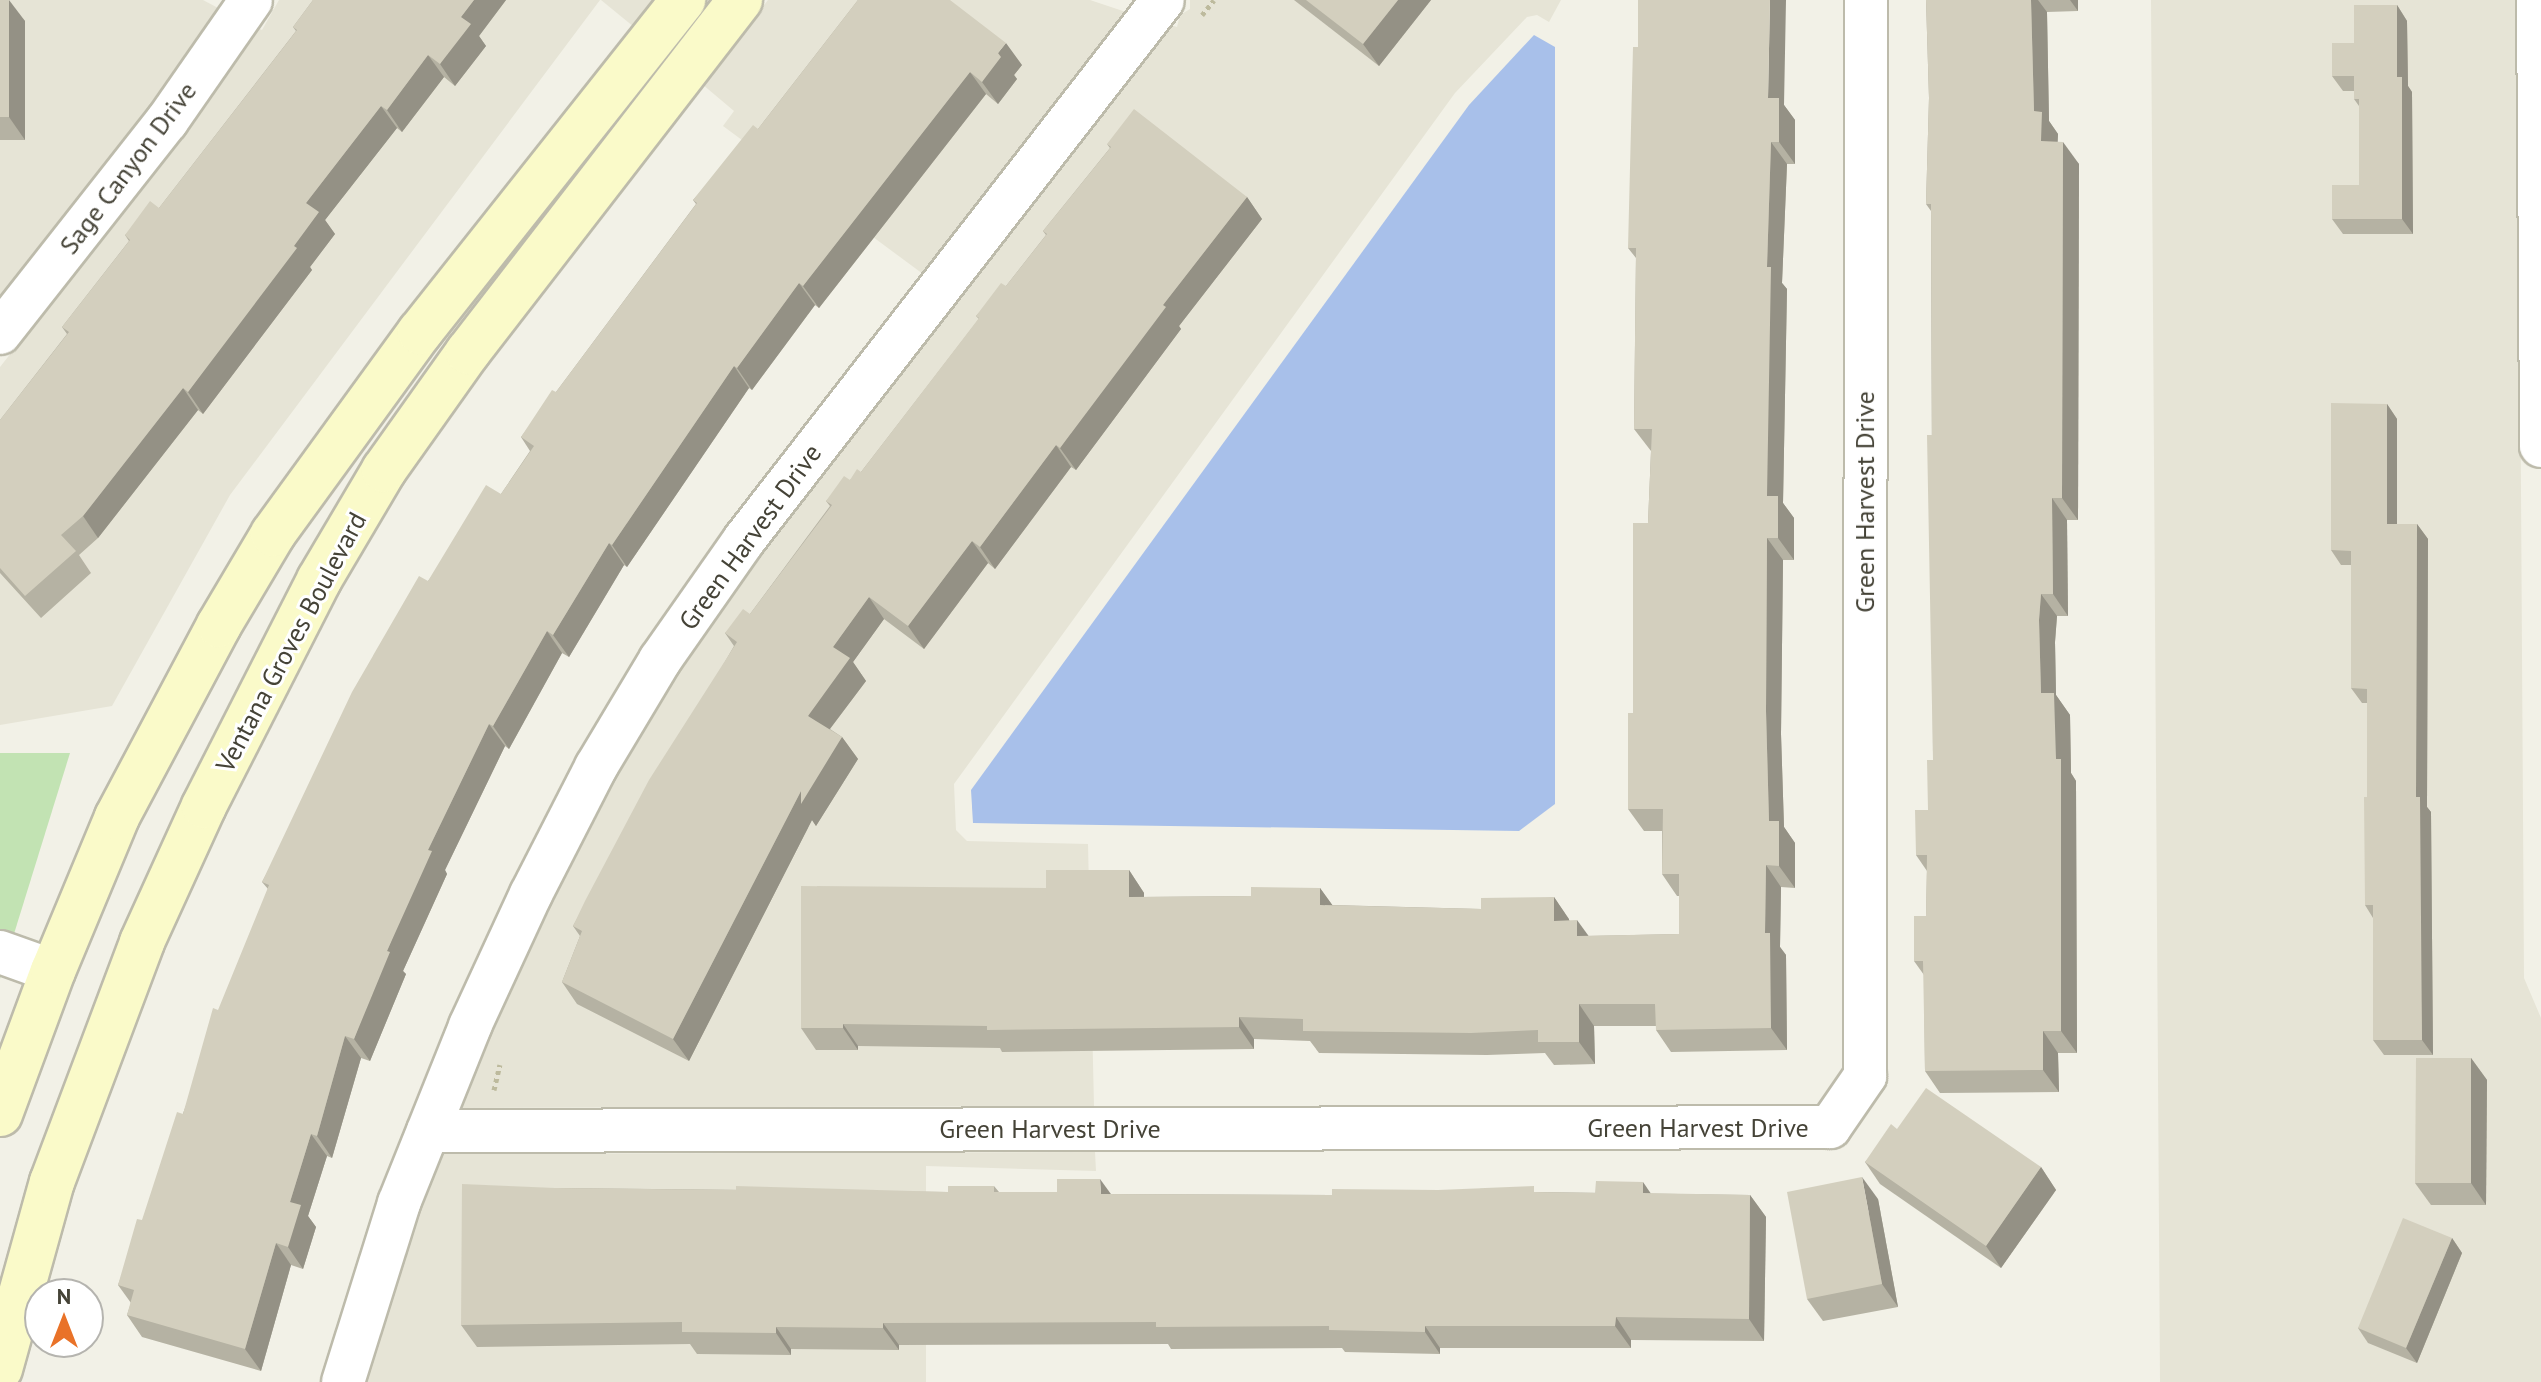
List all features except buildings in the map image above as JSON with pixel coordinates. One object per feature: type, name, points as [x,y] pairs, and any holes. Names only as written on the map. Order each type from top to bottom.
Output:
[{"type":"street","name":"Sage Canyon Drive","points":[[0,333],[167,121],[251,0]]},
{"type":"street","points":[[0,1114],[53,971],[117,817],[155,741],[273,534],[420,332],[683,0]]},
{"type":"street","name":"Ventana Groves Boulevard","points":[[0,1369],[52,1182],[127,979],[204,806],[319,580],[384,470],[468,352],[740,0]]},
{"type":"street","name":"Green Harvest Drive","points":[[428,1131],[1830,1127],[1865,1076],[1866,0]]},
{"type":"street","points":[[2538,0],[2541,446]]},
{"type":"street","name":"Green Harvest Drive","points":[[343,1382],[399,1203],[470,1026],[531,894],[596,767],[660,660],[754,528],[1179,12]]},
{"type":"street","points":[[0,952],[53,971],[127,979]]},
{"type":"path","points":[[1179,12],[1214,0]]},
{"type":"path","points":[[476,1131],[499,1078],[501,1055]]},
{"type":"shaded area","points":[[0,0],[203,0],[220,9],[152,106],[0,298]]},
{"type":"shaded area","points":[[279,0],[600,0],[230,495],[112,706],[0,725],[0,367],[182,136],[258,28],[262,30]]},
{"type":"shaded area","points":[[601,0],[655,0],[634,27]]},
{"type":"shaded area","points":[[768,0],[1090,0],[1126,12],[923,274],[723,126],[734,111],[702,84]]},
{"type":"shaded area","points":[[1190,0],[1561,0],[1549,22],[1537,15],[1527,17],[1455,93],[954,784],[956,830],[967,841],[1088,844],[1094,1106],[459,1108],[549,905],[613,779],[676,674],[760,554],[854,432],[1170,25],[1177,27],[1180,15],[1190,9]]},
{"type":"shaded area","points":[[2151,0],[2518,0],[2524,978],[2541,1018],[2541,1382],[2160,1382]]},
{"type":"shaded area","points":[[1095,1152],[1096,1171],[926,1166],[926,1382],[364,1382],[418,1211],[441,1154]]},
{"type":"green space","points":[[0,753],[70,753],[0,979]]},
{"type":"water","points":[[1534,35],[1555,47],[1555,804],[1519,831],[973,823],[971,790],[1469,105]]}]
